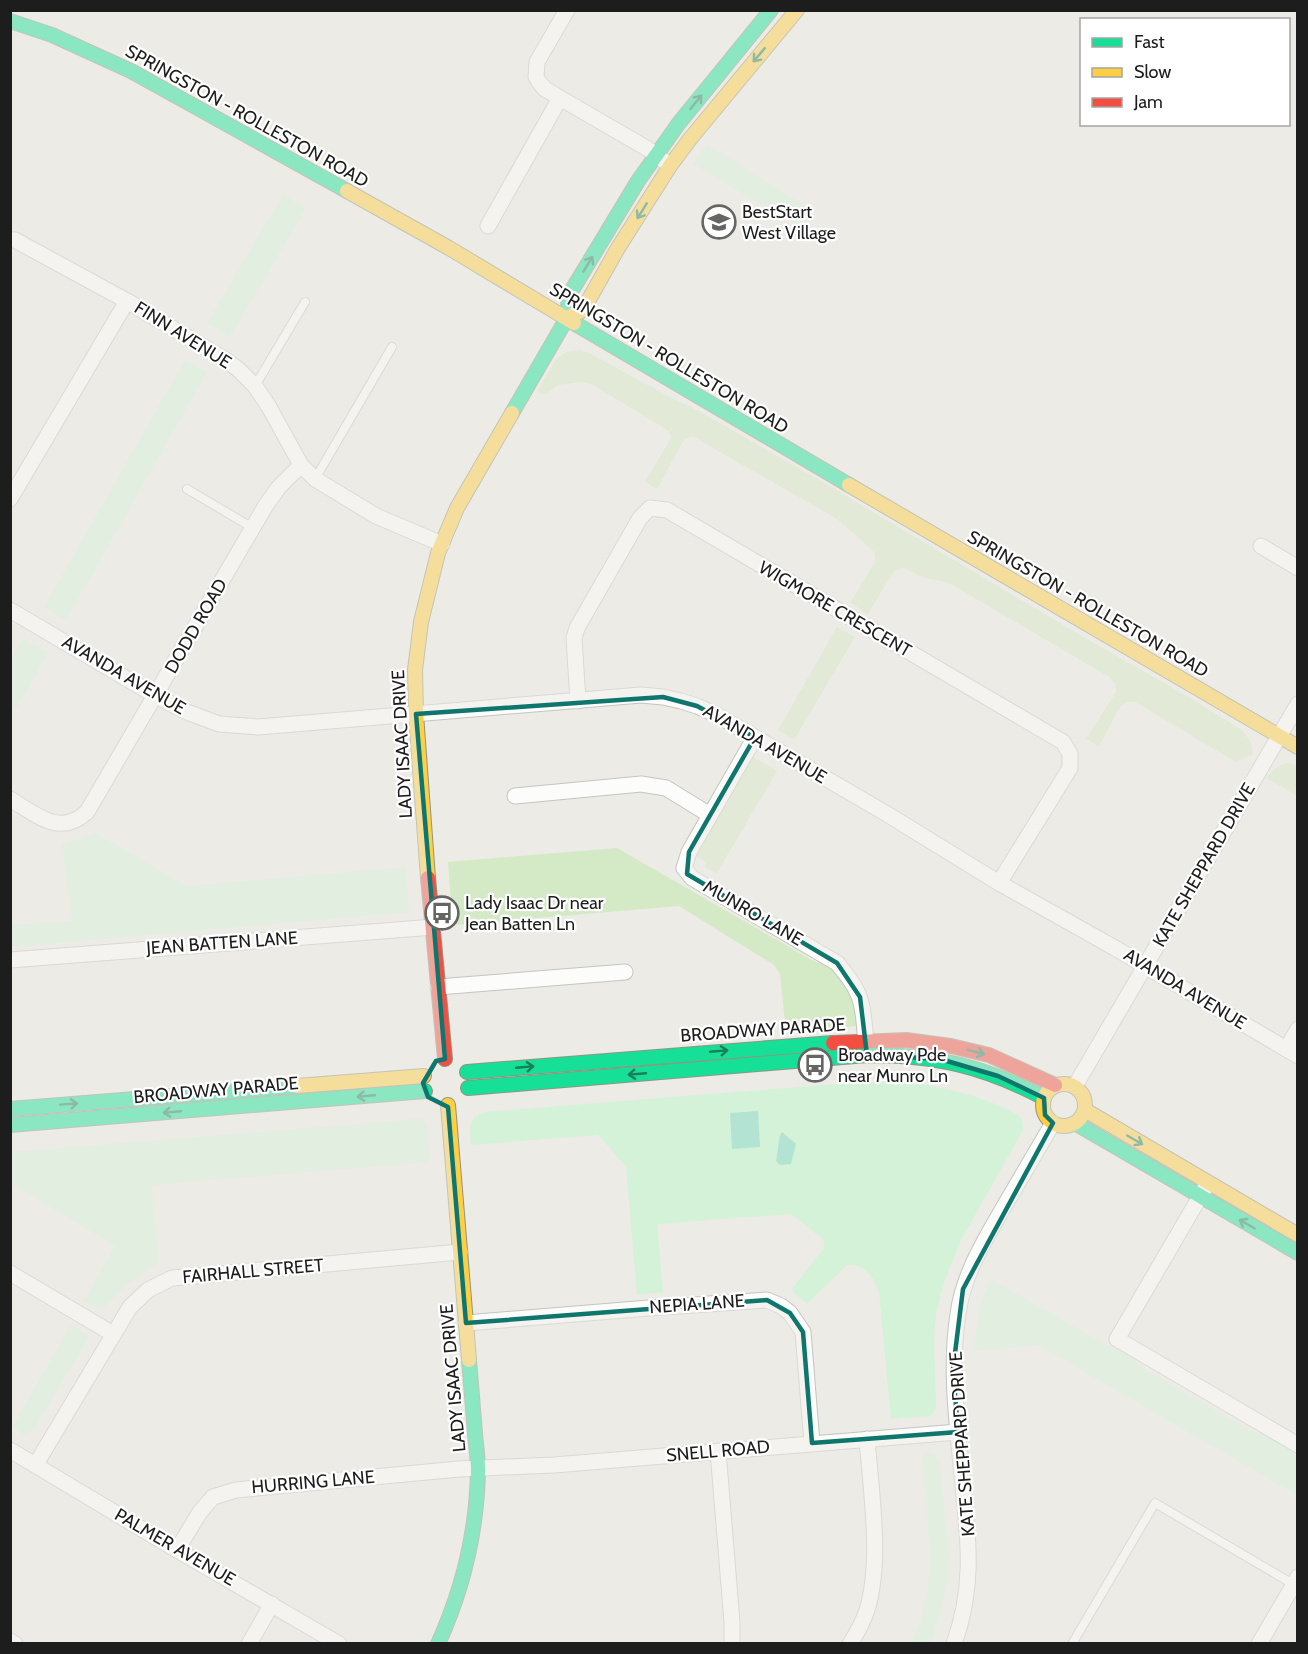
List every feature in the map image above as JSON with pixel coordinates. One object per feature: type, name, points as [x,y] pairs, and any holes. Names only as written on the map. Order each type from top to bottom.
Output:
[{"type":"street","points":[[567,10],[537,62],[536,77],[539,82],[545,89],[656,155],[670,166]]},
{"type":"street","points":[[567,318],[569,295],[610,225],[656,155],[685,115],[771,10]]},
{"type":"street","points":[[567,318],[583,310],[618,248],[670,166],[797,10]]},
{"type":"street","name":"SPRINGSTON - ROLLESTON ROAD","points":[[10,21],[52,35],[131,71],[449,248],[751,428],[1298,747]]},
{"type":"street","points":[[488,226],[560,98]]},
{"type":"street","name":"FINN AVENUE","points":[[10,240],[15,240],[127,301],[224,359],[255,386],[301,465],[315,479],[385,520],[442,544]]},
{"type":"street","points":[[10,500],[127,301]]},
{"type":"street","name":"LADY ISAAC DRIVE","points":[[433,1066],[438,987],[416,714],[415,670],[421,622],[431,576],[448,528],[469,487],[567,318]]},
{"type":"street","name":"DODD ROAD","points":[[10,800],[47,820],[69,824],[87,812],[266,505],[301,465]]},
{"type":"street","name":"WIGMORE CRESCENT","points":[[578,701],[574,638],[577,628],[640,518],[650,508],[667,510],[1063,742],[1071,754],[1070,768],[999,883]]},
{"type":"street","points":[[1261,546],[1298,568]]},
{"type":"street","name":"AVANDA AVENUE","points":[[10,610],[156,696],[201,718],[219,724],[258,727],[641,695],[672,699],[697,706],[755,737],[999,883],[1145,965],[1292,1052]]},
{"type":"street","name":"KATE SHEPPARD DRIVE","points":[[1075,1086],[1298,704]]},
{"type":"street","name":"MUNRO LANE","points":[[755,737],[689,852],[684,868],[687,874],[703,885],[837,963],[860,997],[866,1048]]},
{"type":"street","points":[[516,796],[641,784],[666,788],[710,815]]},
{"type":"street","name":"JEAN BATTEN LANE","points":[[10,960],[434,927]]},
{"type":"street","points":[[438,987],[625,972]]},
{"type":"street","points":[[1292,1052],[1298,1029]]},
{"type":"street","name":"BROADWAY PARADE","points":[[468,1088],[866,1048],[906,1040],[970,1050],[1006,1062],[1055,1086]]},
{"type":"street","name":"BROADWAY PARADE","points":[[467,1071],[798,1045],[866,1048],[958,1063],[998,1076],[1044,1098]]},
{"type":"street","points":[[458,1062],[467,1071],[468,1088],[461,1100],[448,1105],[434,1102],[424,1091],[423,1083],[433,1066],[458,1062]]},
{"type":"street","name":"BROADWAY PARADE","points":[[10,1109],[433,1066]]},
{"type":"street","points":[[1065,1083],[1075,1086],[1084,1097],[1085,1110],[1075,1123],[1064,1126],[1053,1123],[1045,1115],[1044,1098],[1048,1090],[1055,1086],[1065,1083]]},
{"type":"street","name":"BROADWAY PARADE","points":[[10,1125],[424,1091]]},
{"type":"street","name":"LADY ISAAC DRIVE","points":[[438,1644],[455,1602],[475,1523],[478,1468],[448,1105]]},
{"type":"street","points":[[1085,1110],[1298,1253]]},
{"type":"street","name":"KATE SHEPPARD DRIVE","points":[[954,1644],[968,1591],[970,1557],[953,1369],[958,1313],[963,1289],[975,1258],[1053,1123]]},
{"type":"street","points":[[1075,1123],[1204,1190],[1298,1235]]},
{"type":"street","points":[[1204,1190],[1118,1338],[1298,1445]]},
{"type":"street","name":"FAIRHALL STREET","points":[[36,1464],[130,1307],[148,1290],[172,1278],[460,1252]]},
{"type":"street","points":[[10,1273],[113,1334]]},
{"type":"street","name":"NEPIA LANE","points":[[466,1323],[767,1300],[782,1306],[790,1313],[802,1332],[813,1443]]},
{"type":"street","name":"SNELL ROAD","points":[[478,1468],[554,1465],[958,1432]]},
{"type":"street","points":[[850,1644],[866,1612],[873,1586],[875,1561],[867,1439]]},
{"type":"street","name":"PALMER AVENUE","points":[[10,1450],[339,1644]]},
{"type":"street","points":[[718,1451],[732,1644]]},
{"type":"street","name":"HURRING LANE","points":[[177,1550],[200,1512],[213,1497],[236,1490],[478,1468]]},
{"type":"street","points":[[1259,1644],[1295,1580]]},
{"type":"street","points":[[249,1644],[272,1604]]},
{"type":"street","points":[[10,1641],[15,1644]]},
{"type":"lane","points":[[255,386],[304,302]]},
{"type":"lane","points":[[315,479],[392,347]]},
{"type":"lane","points":[[188,489],[253,528]]},
{"type":"lane","points":[[1072,1644],[1155,1503],[1295,1580]]},
{"type":"highlighted area","points":[[663,697],[697,706],[755,737],[689,852],[687,874],[837,963],[860,997],[867,1055],[940,1059],[998,1076],[1044,1098],[1045,1115],[1053,1123],[963,1289],[953,1369],[958,1432],[812,1443],[803,1332],[790,1313],[767,1300],[466,1323],[448,1107],[428,1097],[423,1083],[436,1061],[445,1059],[416,714]]},
{"type":"green space","points":[[707,144],[807,207],[797,225],[693,164]]},
{"type":"green space","points":[[283,195],[306,208],[230,337],[207,323]]},
{"type":"green space","points":[[580,350],[697,410],[1194,700],[1243,731],[1251,742],[1253,754],[1236,762],[1135,702],[1127,702],[1120,707],[1099,746],[1086,739],[1116,692],[1115,684],[1109,677],[949,583],[922,577],[904,568],[897,569],[892,574],[868,614],[850,603],[875,562],[875,554],[871,549],[837,519],[694,437],[684,440],[657,489],[645,482],[671,438],[669,431],[591,384],[581,382],[558,385],[546,395],[537,391],[557,358],[566,352]]},
{"type":"green space","points":[[185,360],[207,372],[66,620],[44,607]]},
{"type":"green space","points":[[837,627],[855,637],[794,740],[778,730]]},
{"type":"green space","points":[[23,639],[48,653],[11,717],[11,660]]},
{"type":"green space","points":[[752,756],[777,771],[717,873],[704,867],[706,862],[694,855]]},
{"type":"green space","points":[[1286,763],[1297,765],[1297,796],[1266,778],[1274,769]]},
{"type":"green space","points":[[95,833],[187,886],[406,867],[409,912],[11,947],[11,925],[72,921],[62,845]]},
{"type":"green space","points":[[617,848],[817,963],[820,959],[835,968],[856,1002],[857,1026],[786,1032],[780,974],[774,965],[679,906],[453,925],[448,862]]},
{"type":"green space","points":[[893,1081],[942,1088],[973,1096],[1018,1115],[1023,1124],[1023,1130],[960,1242],[943,1285],[936,1314],[934,1340],[936,1406],[929,1416],[891,1419],[879,1292],[868,1272],[854,1265],[847,1265],[807,1304],[791,1290],[824,1248],[823,1239],[791,1214],[657,1224],[663,1292],[637,1295],[626,1167],[599,1135],[471,1145],[471,1124],[476,1117],[486,1112]]},
{"type":"green space","points":[[758,1111],[760,1147],[732,1149],[730,1113]]},
{"type":"green space","points":[[420,1119],[427,1125],[430,1162],[152,1185],[159,1263],[126,1285],[101,1309],[84,1301],[115,1246],[11,1183],[11,1152]]},
{"type":"green space","points":[[782,1132],[796,1144],[791,1164],[780,1165],[776,1161]]},
{"type":"green space","points":[[991,1279],[1099,1341],[1137,1359],[1134,1363],[1258,1435],[1260,1432],[1286,1444],[1297,1452],[1297,1495],[1038,1345],[974,1351],[979,1314]]},
{"type":"green space","points":[[71,1325],[85,1333],[88,1338],[34,1429],[24,1435],[13,1426]]},
{"type":"green space","points":[[932,1453],[940,1463],[949,1556],[948,1580],[941,1610],[929,1643],[911,1643],[921,1621],[928,1588],[930,1557],[923,1454]]},
{"type":"traffic: fast","points":[[512,413],[567,318],[569,295],[638,181],[679,123],[771,10]]},
{"type":"traffic: fast","points":[[10,21],[52,35],[131,71],[347,191]]},
{"type":"traffic: fast","points":[[574,323],[849,485]]},
{"type":"traffic: fast","points":[[467,1072],[833,1043]]},
{"type":"traffic: fast","points":[[468,1088],[867,1055],[915,1057],[958,1064],[1001,1078],[1044,1098]]},
{"type":"traffic: fast","points":[[10,1109],[297,1086]]},
{"type":"traffic: fast","points":[[10,1125],[425,1091]]},
{"type":"traffic: fast","points":[[1075,1123],[1298,1253]]},
{"type":"traffic: fast","points":[[438,1644],[455,1602],[467,1559],[475,1515],[478,1465],[469,1360]]},
{"type":"traffic: slow","points":[[567,318],[583,310],[618,248],[670,166],[690,139],[797,10]]},
{"type":"traffic: slow","points":[[347,191],[449,248],[574,323]]},
{"type":"traffic: slow","points":[[428,878],[416,714],[415,670],[421,622],[438,553],[457,508],[512,413]]},
{"type":"traffic: slow","points":[[849,485],[1298,747]]},
{"type":"traffic: slow","points":[[297,1086],[424,1076]]},
{"type":"traffic: slow","points":[[1064,1084],[1072,1085],[1079,1090],[1084,1097],[1085,1105],[1084,1113],[1079,1120],[1072,1125],[1064,1126],[1056,1125],[1049,1120],[1044,1113],[1043,1105],[1044,1097],[1049,1090],[1056,1085],[1064,1084]]},
{"type":"traffic: slow","points":[[448,1105],[469,1360]]},
{"type":"traffic: slow","points":[[1085,1110],[1298,1235]]},
{"type":"traffic: jam","points":[[428,878],[445,1059]]},
{"type":"traffic: jam","points":[[833,1043],[906,1040],[951,1046],[989,1055],[1055,1085]]},
{"type":"place","name":"BestStart West Village","points":[[719,222]]},
{"type":"place","name":"Lady Isaac Dr near Jean Batten Ln","points":[[442,913]]},
{"type":"place","name":"Broadway Pde near Munro Ln","points":[[815,1065]]}]
